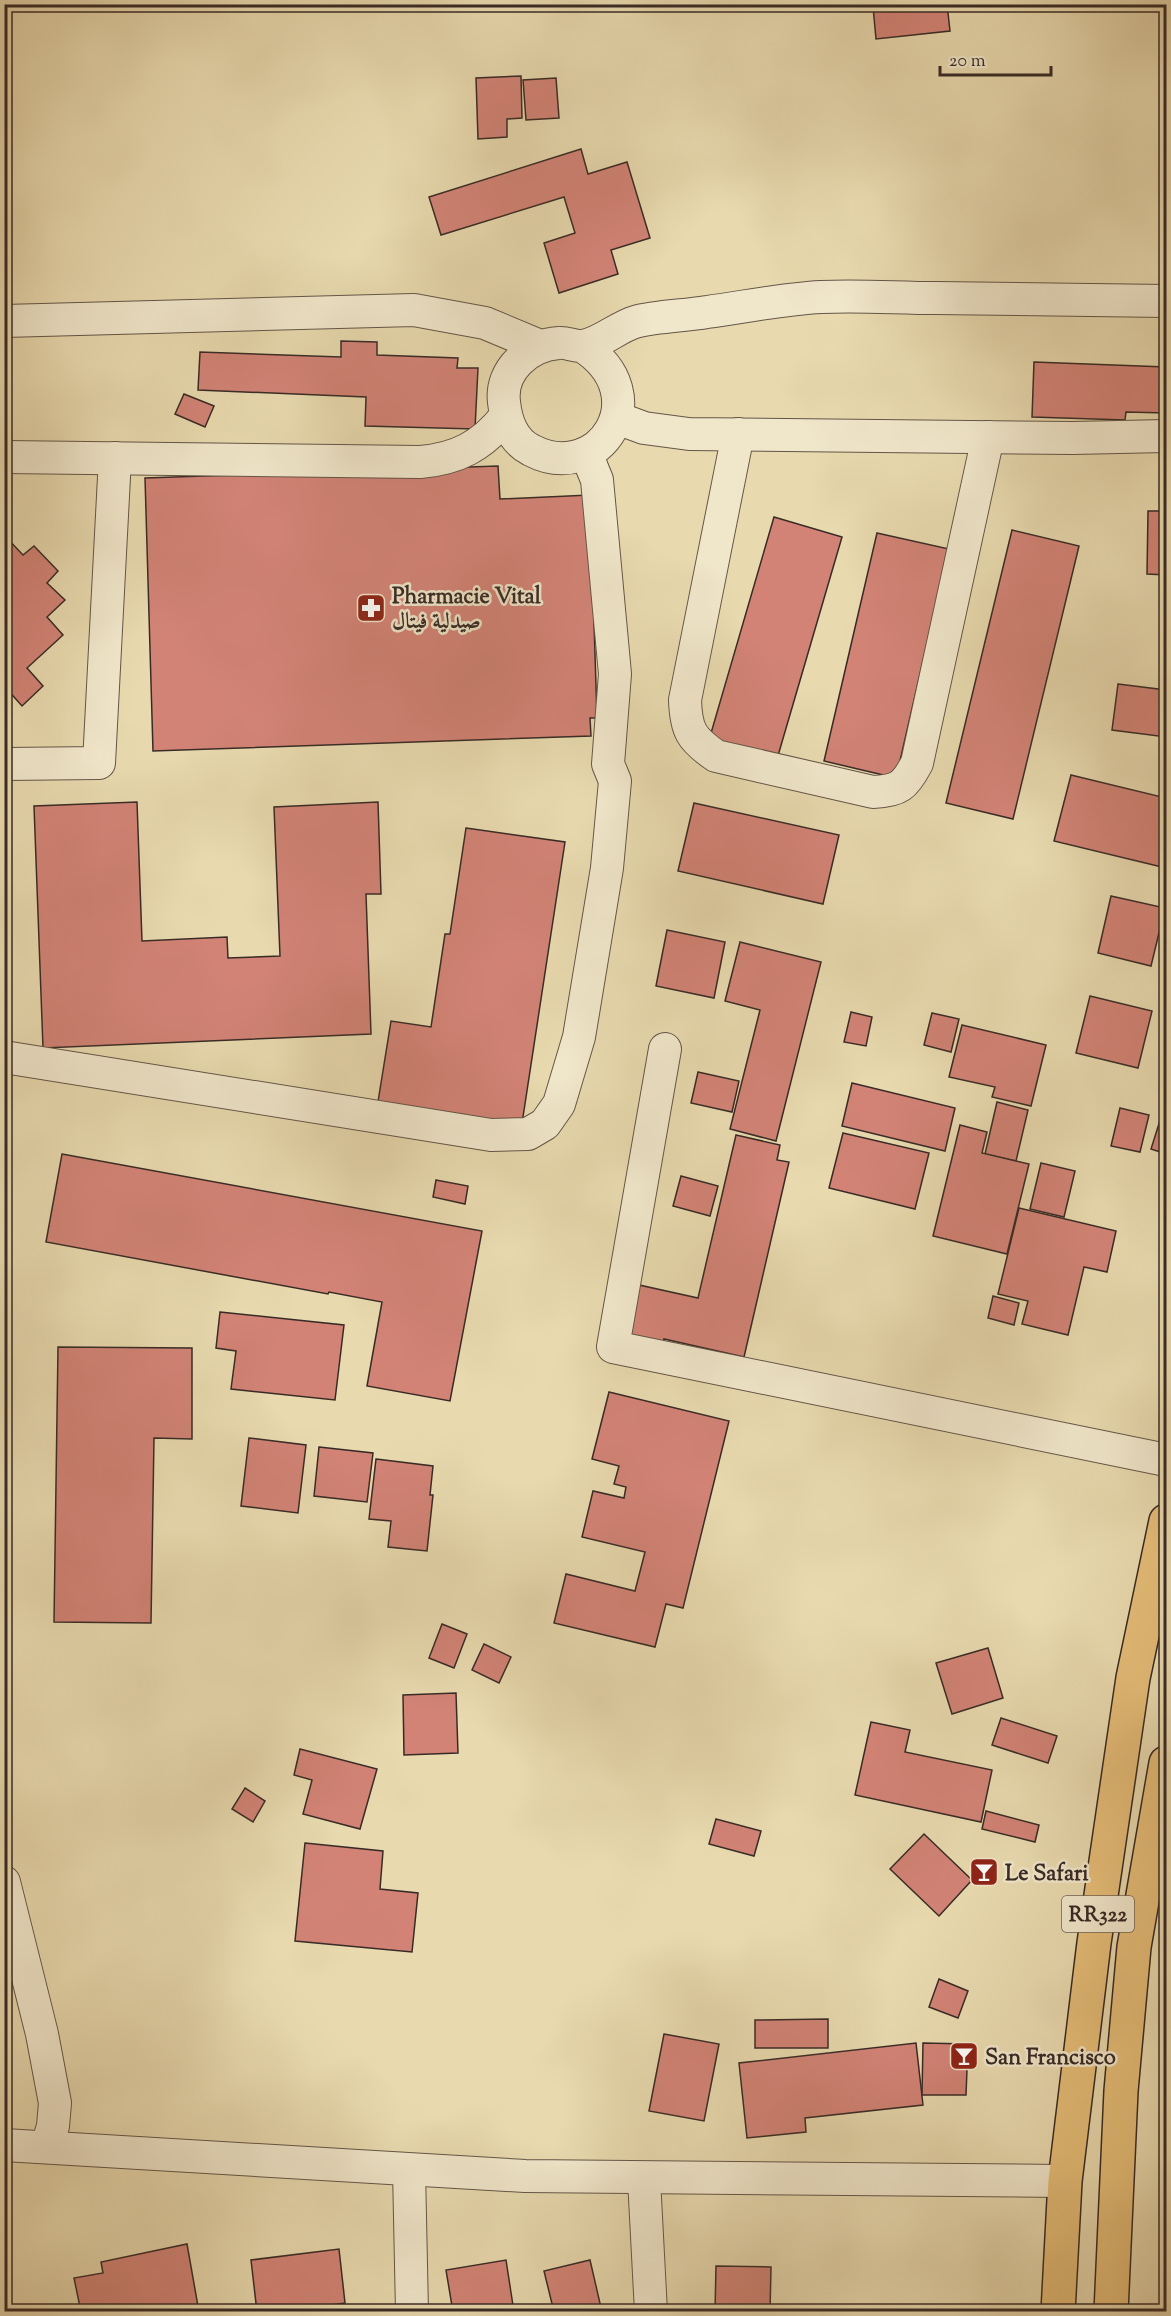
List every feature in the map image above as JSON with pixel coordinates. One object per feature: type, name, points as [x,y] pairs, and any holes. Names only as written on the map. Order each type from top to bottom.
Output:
[{"type":"main road","name":"RR322","points":[[1058,2312],[1065,2181],[1094,1943],[1131,1689],[1167,1521]]},
{"type":"main road","name":"RR322","points":[[1111,2312],[1121,2091],[1134,1947],[1167,1763]]},
{"type":"street","points":[[582,346],[635,322],[821,297],[1167,301]]},
{"type":"street","points":[[4,321],[414,310],[485,323],[540,346]]},
{"type":"street","points":[[561,342],[582,346],[600,358],[613,375],[619,396],[617,418],[610,432],[600,444],[586,453],[567,459],[547,457],[528,449],[514,436],[505,417],[503,396],[508,375],[521,358],[540,346],[561,342]]},
{"type":"street","points":[[4,457],[442,460],[463,453],[482,442],[505,417]]},
{"type":"street","points":[[617,418],[644,428],[689,434],[1167,436]]},
{"type":"street","points":[[738,434],[685,700],[686,724],[697,744],[716,756],[873,792],[893,791],[908,781],[917,764],[988,437]]},
{"type":"street","points":[[4,1057],[491,1135],[528,1134],[545,1124],[562,1096],[579,1037],[607,868],[615,781],[608,764],[615,674],[604,539],[597,480],[586,453]]},
{"type":"street","points":[[4,764],[99,763],[115,458]]},
{"type":"street","points":[[665,1049],[613,1347],[1167,1460]]},
{"type":"street","points":[[4,1882],[42,2034],[56,2103],[53,2127],[47,2147]]},
{"type":"street","points":[[4,2145],[409,2170],[644,2179],[1065,2181]]},
{"type":"street","points":[[409,2170],[412,2312]]},
{"type":"street","points":[[644,2179],[651,2312]]},
{"type":"building","points":[[895,4],[947,4],[950,31],[876,39],[873,7]]},
{"type":"building","points":[[521,76],[522,118],[507,119],[507,137],[478,139],[476,78]]},
{"type":"building","points":[[556,78],[559,118],[526,120],[523,80]]},
{"type":"building","points":[[581,149],[588,174],[627,162],[650,238],[611,250],[618,274],[559,293],[544,243],[575,233],[564,197],[441,235],[429,197]]},
{"type":"building","points":[[341,341],[377,342],[377,355],[458,358],[457,368],[478,368],[475,429],[365,426],[366,397],[198,390],[200,352],[341,357]]},
{"type":"building","points":[[1034,362],[1166,367],[1166,413],[1126,412],[1125,420],[1032,417]]},
{"type":"building","points":[[184,394],[214,406],[205,427],[175,414]]},
{"type":"building","name":"Pharmacie Vital صيدلية فيتال","points":[[498,466],[500,499],[590,495],[597,718],[590,718],[591,736],[153,751],[145,478]]},
{"type":"building","points":[[1148,511],[1166,511],[1166,575],[1147,574]]},
{"type":"building","points":[[774,517],[842,537],[777,759],[709,740]]},
{"type":"building","points":[[1012,530],[1079,546],[1013,819],[946,803]]},
{"type":"building","points":[[877,533],[949,549],[896,778],[824,761]]},
{"type":"building","points":[[4,535],[23,555],[34,546],[58,571],[47,583],[65,600],[47,617],[63,635],[27,668],[43,686],[22,706],[6,688],[4,689]]},
{"type":"building","points":[[1118,684],[1166,690],[1166,737],[1112,730]]},
{"type":"building","points":[[1071,775],[1166,798],[1166,868],[1054,841]]},
{"type":"building","points":[[137,802],[142,941],[227,937],[228,958],[280,956],[274,807],[378,802],[381,894],[366,894],[371,1034],[43,1048],[34,806]]},
{"type":"building","points":[[694,803],[839,835],[823,904],[678,871]]},
{"type":"building","points":[[466,828],[565,842],[521,1130],[377,1108],[391,1021],[431,1027],[445,934],[450,934]]},
{"type":"building","points":[[1111,896],[1165,908],[1151,966],[1098,953]]},
{"type":"building","points":[[667,930],[725,942],[714,998],[656,986]]},
{"type":"building","points":[[740,942],[821,962],[776,1141],[730,1129],[760,1010],[725,1001]]},
{"type":"building","points":[[1090,996],[1152,1011],[1138,1068],[1076,1053]]},
{"type":"building","points":[[851,1012],[872,1017],[866,1046],[844,1042]]},
{"type":"building","points":[[932,1013],[959,1019],[951,1052],[924,1045]]},
{"type":"building","points":[[962,1025],[1046,1045],[1031,1106],[992,1097],[995,1087],[949,1077]]},
{"type":"building","points":[[698,1072],[739,1081],[732,1112],[691,1103]]},
{"type":"building","points":[[852,1083],[955,1108],[945,1151],[842,1126]]},
{"type":"building","points":[[997,1102],[1028,1110],[1016,1161],[985,1154]]},
{"type":"building","points":[[1120,1108],[1149,1115],[1140,1152],[1111,1146]]},
{"type":"building","points":[[1163,1111],[1166,1112],[1166,1154],[1151,1149]]},
{"type":"building","points":[[960,1125],[987,1132],[982,1153],[1029,1164],[1007,1254],[933,1236]]},
{"type":"building","points":[[843,1133],[929,1153],[915,1209],[829,1188]]},
{"type":"building","points":[[736,1135],[780,1145],[777,1160],[789,1162],[744,1357],[664,1339],[662,1346],[627,1337],[639,1285],[698,1298]]},
{"type":"building","points":[[62,1154],[482,1231],[450,1401],[367,1386],[382,1302],[46,1242]]},
{"type":"building","points":[[1041,1163],[1075,1171],[1064,1217],[1030,1209]]},
{"type":"building","points":[[681,1176],[718,1186],[710,1216],[673,1206]]},
{"type":"building","points":[[436,1180],[468,1186],[465,1204],[433,1197]]},
{"type":"building","points":[[1019,1208],[1116,1231],[1107,1272],[1084,1267],[1068,1335],[1022,1324],[1028,1301],[998,1294]]},
{"type":"building","points":[[993,1296],[1019,1303],[1014,1325],[988,1318]]},
{"type":"building","points":[[220,1312],[344,1325],[335,1400],[231,1389],[236,1351],[216,1348]]},
{"type":"building","points":[[58,1347],[192,1348],[192,1439],[154,1438],[151,1623],[54,1622]]},
{"type":"building","points":[[609,1392],[729,1421],[683,1608],[666,1604],[655,1647],[554,1623],[566,1574],[635,1591],[645,1552],[582,1537],[593,1491],[624,1498],[626,1487],[614,1484],[619,1466],[592,1459]]},
{"type":"building","points":[[249,1438],[306,1445],[298,1513],[241,1506]]},
{"type":"building","points":[[319,1447],[373,1453],[367,1502],[314,1496]]},
{"type":"building","points":[[376,1459],[433,1466],[430,1495],[433,1495],[427,1551],[388,1547],[391,1521],[369,1519]]},
{"type":"building","points":[[442,1624],[467,1634],[454,1668],[429,1658]]},
{"type":"building","points":[[484,1644],[511,1657],[499,1683],[472,1670]]},
{"type":"building","points":[[988,1648],[1003,1698],[952,1714],[936,1663]]},
{"type":"building","points":[[456,1693],[458,1753],[404,1755],[403,1695]]},
{"type":"building","points":[[1001,1718],[1057,1736],[1048,1763],[992,1745]]},
{"type":"building","points":[[871,1722],[910,1730],[905,1752],[992,1770],[981,1822],[855,1795]]},
{"type":"building","points":[[300,1749],[377,1769],[360,1829],[303,1814],[312,1780],[294,1775]]},
{"type":"building","points":[[245,1788],[265,1801],[253,1822],[232,1809]]},
{"type":"building","points":[[986,1811],[1039,1825],[1035,1842],[982,1829]]},
{"type":"building","points":[[716,1819],[761,1831],[754,1856],[709,1844]]},
{"type":"building","points":[[924,1834],[972,1880],[939,1916],[890,1869]]},
{"type":"building","points":[[305,1843],[383,1851],[380,1889],[418,1893],[412,1952],[295,1941]]},
{"type":"building","points":[[939,1979],[968,1991],[958,2018],[929,2007]]},
{"type":"building","points":[[828,2019],[828,2048],[755,2048],[755,2020]]},
{"type":"building","points":[[664,2034],[719,2044],[704,2121],[649,2111]]},
{"type":"building","points":[[916,2043],[923,2105],[805,2118],[806,2132],[747,2138],[739,2063]]},
{"type":"building","points":[[923,2043],[968,2044],[966,2095],[922,2095]]},
{"type":"building","points":[[187,2244],[199,2312],[81,2312],[74,2278],[103,2273],[101,2262]]},
{"type":"building","points":[[339,2249],[345,2303],[332,2305],[333,2312],[257,2312],[251,2260]]},
{"type":"building","points":[[506,2260],[514,2312],[453,2312],[446,2270]]},
{"type":"building","points":[[590,2260],[602,2312],[554,2312],[544,2271]]},
{"type":"building","points":[[716,2266],[771,2267],[770,2312],[715,2312]]},
{"type":"place","name":"Pharmacie Vital صيدلية فيتال","points":[[371,608]]},
{"type":"place","name":"Le Safari","points":[[984,1872]]},
{"type":"place","name":"San Francisco","points":[[964,2056]]}]
